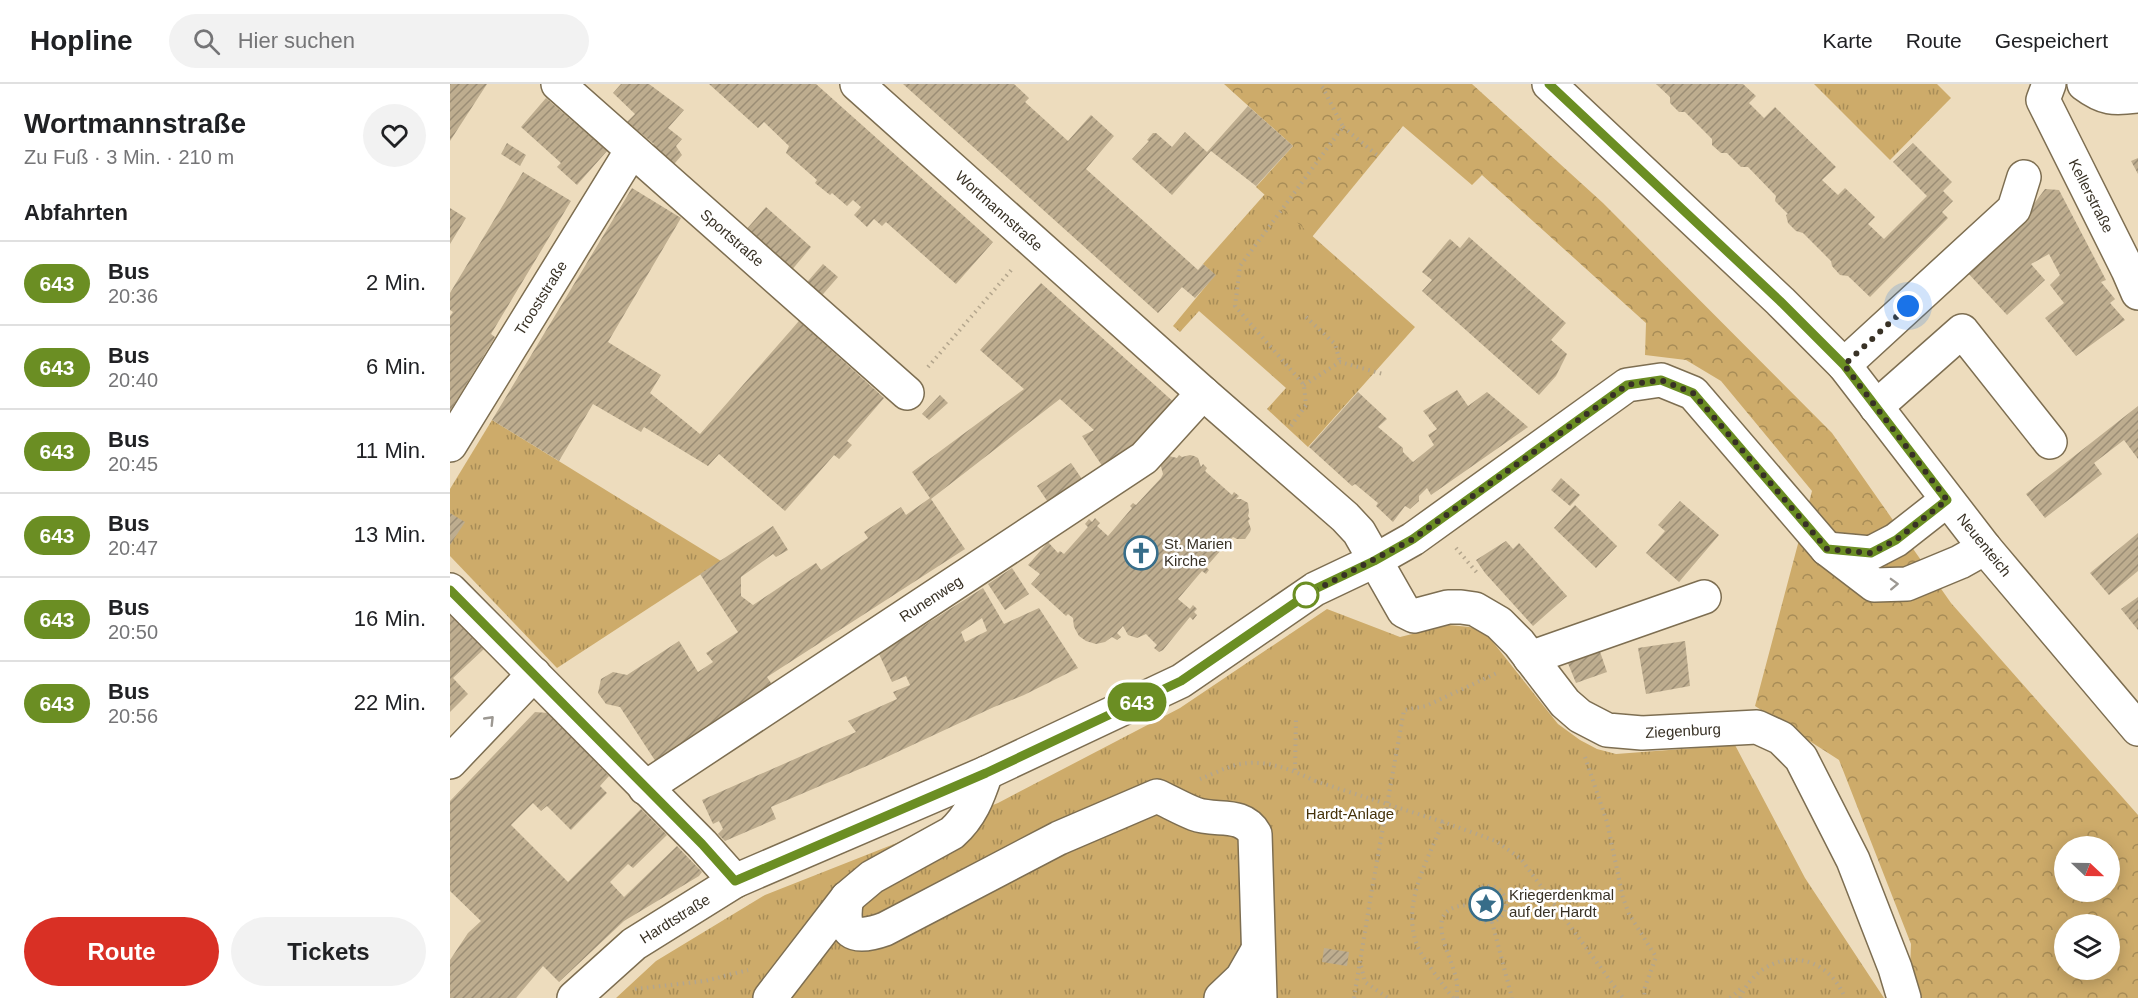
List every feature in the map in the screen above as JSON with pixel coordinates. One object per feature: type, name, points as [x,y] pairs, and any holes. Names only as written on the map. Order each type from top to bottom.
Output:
[{"type":"street","name":"Sportstraße","points":[[558,84],[907,393]]},
{"type":"street","name":"Wortmannstraße","points":[[857,84],[1345,517],[1359,532],[1374,561]]},
{"type":"street","name":"Neuenteich","points":[[1550,84],[1772,293],[1844,365],[1985,548],[2138,729]]},
{"type":"street","points":[[2084,84],[2109,98],[2138,96]]},
{"type":"street","name":"Kellerstraße","points":[[2046,92],[2138,293]]},
{"type":"street","name":"Trooststraße","points":[[450,445],[632,150]]},
{"type":"street","points":[[1844,365],[2014,209],[2024,177]]},
{"type":"street","points":[[1876,407],[1962,331],[2050,442]]},
{"type":"street","name":"Hardtstraße","points":[[574,998],[634,944],[735,881],[986,773],[1181,681],[1315,589],[1374,561],[1413,539],[1627,385],[1661,380],[1693,393],[1827,549],[1874,585],[1907,584],[1960,562],[1985,548]]},
{"type":"street","name":"Runenweg","points":[[645,788],[1144,458],[1203,393]]},
{"type":"street","points":[[1827,549],[1871,553],[1896,540],[1947,500]]},
{"type":"street","name":"Ziegenburg","points":[[1374,561],[1404,611],[1414,616],[1448,607],[1475,609],[1499,623],[1519,643],[1565,703],[1580,716],[1607,730],[1642,733],[1756,727],[1781,738],[1801,758],[1853,860],[1895,968],[1904,998]]},
{"type":"street","points":[[450,590],[702,844],[735,881]]},
{"type":"street","points":[[1530,658],[1704,597]]},
{"type":"street","points":[[450,762],[534,674]]},
{"type":"street","points":[[770,998],[847,898],[872,877],[952,833],[967,818],[975,804],[986,773]]},
{"type":"street","points":[[847,898],[844,914],[847,925],[859,935],[870,934],[885,929],[1059,838],[1157,796],[1198,815],[1230,818],[1251,826],[1257,839],[1260,998]]},
{"type":"street","points":[[1221,998],[1242,978],[1258,950]]},
{"type":"path","points":[[1318,84],[1323,88],[1342,128],[1377,155]]},
{"type":"path","points":[[1272,452],[1306,405],[1304,385],[1235,306],[1240,266],[1342,128]]},
{"type":"path","points":[[907,393],[1035,242]]},
{"type":"path","points":[[1306,317],[1335,344],[1340,362]]},
{"type":"path","points":[[1304,385],[1340,362],[1383,374]]},
{"type":"path","points":[[1354,998],[1404,710],[1426,706],[1530,658]]},
{"type":"path","points":[[1295,770],[1296,716]]},
{"type":"path","points":[[1583,750],[1607,822],[1623,898],[1629,914],[1656,957],[1645,987],[1644,998]]},
{"type":"path","points":[[1157,796],[1237,765],[1266,764],[1295,770],[1315,781],[1496,841],[1521,858],[1623,998]]},
{"type":"path","points":[[1443,822],[1419,881],[1411,910],[1417,945],[1455,998]]},
{"type":"path","points":[[1490,886],[1500,891],[1506,907],[1500,917],[1492,922],[1476,918],[1470,905],[1472,897],[1479,888],[1490,886]]},
{"type":"path","points":[[1455,998],[1457,983],[1440,924],[1444,913],[1456,905],[1470,905]]},
{"type":"path","points":[[1492,922],[1512,998]]},
{"type":"path","points":[[1730,998],[1759,970],[1777,961],[1796,959],[1816,964],[1830,974],[1841,987],[1845,998]]},
{"type":"path","points":[[1360,962],[1365,982],[1388,998]]},
{"type":"path","points":[[627,990],[705,981],[758,968]]},
{"type":"path","points":[[1740,998],[1746,984]]},
{"type":"green space","points":[[1224,84],[1472,84],[1603,203],[1832,433],[1951,603],[2138,815],[2138,998],[1909,998],[1911,944],[1839,760],[1755,706],[1812,491],[1721,381],[1686,360],[1645,355],[1646,323],[1482,175],[1472,185],[1403,126],[1312,237],[1256,187],[1293,146]]},
{"type":"green space","points":[[1814,84],[1937,84],[1951,98],[1890,160]]},
{"type":"green space","points":[[1265,194],[1415,327],[1308,447],[1267,409],[1286,388],[1199,311],[1180,332],[1173,326],[1215,275],[1203,264]]},
{"type":"green space","points":[[492,420],[721,561],[557,668],[450,556],[450,489]]},
{"type":"green space","name":"Hardt-Anlage","points":[[1327,609],[1400,637],[1449,625],[1480,630],[1489,637],[1558,724],[1597,749],[1616,754],[1735,745],[1805,878],[1884,998],[616,998],[656,961],[765,895],[998,803],[1180,708]]},
{"type":"building","points":[[450,84],[487,84],[450,141]]},
{"type":"building","points":[[621,84],[649,84],[684,110],[668,128],[682,139],[676,146],[682,155],[668,171],[647,152],[654,144],[627,122],[635,114],[613,93]]},
{"type":"building","points":[[709,84],[816,84],[993,242],[956,284],[886,222],[882,226],[874,219],[867,227],[854,215],[861,207],[853,200],[847,206],[832,193],[830,195],[815,183],[817,180],[786,153],[789,146],[764,122],[758,128]]},
{"type":"building","points":[[903,84],[1014,84],[1029,98],[1025,102],[1068,141],[1091,115],[1114,136],[1086,169],[1198,270],[1203,264],[1216,275],[1195,298],[1182,287],[1158,313]]},
{"type":"building","points":[[1656,84],[1743,84],[1756,96],[1749,103],[1764,118],[1775,107],[1836,167],[1822,180],[1838,195],[1845,188],[1875,217],[1868,224],[1884,239],[1927,196],[1893,162],[1913,143],[1952,182],[1943,191],[1953,201],[1942,212],[1948,218],[1870,297],[1848,276],[1840,275],[1832,266],[1831,261],[1803,233],[1796,231],[1788,223],[1786,215],[1788,214],[1775,201],[1776,196],[1748,167],[1741,167],[1727,153],[1721,153],[1712,145],[1712,139],[1685,112],[1679,112],[1670,103],[1670,97]]},
{"type":"building","points":[[546,98],[607,151],[577,185],[557,167],[561,163],[521,127]]},
{"type":"building","points":[[1248,106],[1293,146],[1256,186],[1211,151],[1172,195],[1132,159],[1149,141],[1147,140],[1153,133],[1172,147],[1185,132],[1207,152]]},
{"type":"building","points":[[507,143],[526,155],[520,166],[501,154]]},
{"type":"building","points":[[2138,158],[2138,174],[2131,161]]},
{"type":"building","points":[[523,172],[571,201],[491,334],[495,337],[450,411],[450,316],[453,312],[450,310],[450,293]]},
{"type":"building","points":[[632,188],[681,218],[608,342],[661,375],[650,393],[700,434],[799,321],[884,398],[847,441],[852,445],[839,459],[834,455],[785,511],[719,454],[708,466],[644,427],[641,432],[593,404],[559,461],[492,420]]},
{"type":"building","points":[[2045,189],[2059,190],[2106,280],[2101,282],[2115,299],[2110,303],[2125,320],[2076,356],[2045,318],[2064,303],[2050,285],[2060,275],[2049,254],[2031,264],[2045,280],[2007,315],[1966,271],[2019,224]]},
{"type":"building","points":[[766,207],[811,247],[791,271],[745,231]]},
{"type":"building","points":[[450,208],[466,218],[450,244]]},
{"type":"building","points":[[1469,237],[1566,323],[1551,340],[1567,354],[1556,376],[1539,395],[1422,291],[1432,280],[1422,272],[1448,241],[1450,239],[1460,248]]},
{"type":"building","points":[[823,264],[838,277],[817,301],[802,288]]},
{"type":"building","points":[[1041,283],[1177,405],[1144,443],[1105,470],[1082,436],[1094,430],[1060,399],[931,499],[965,549],[767,677],[773,686],[656,762],[620,707],[606,704],[598,693],[601,679],[613,672],[627,675],[679,641],[698,672],[713,662],[706,653],[738,632],[700,574],[773,526],[788,550],[776,557],[773,554],[741,577],[741,596],[753,605],[816,563],[821,570],[868,538],[864,532],[901,507],[906,515],[930,498],[912,472],[1024,389],[980,350]]},
{"type":"building","points":[[1457,390],[1468,406],[1487,392],[1528,427],[1431,495],[1427,488],[1419,496],[1419,501],[1410,509],[1405,506],[1393,522],[1376,506],[1378,503],[1355,484],[1352,486],[1309,447],[1358,392],[1387,419],[1378,427],[1403,448],[1403,452],[1413,462],[1434,445],[1428,435],[1437,429],[1423,411]]},
{"type":"building","points":[[940,395],[948,403],[929,420],[922,414]]},
{"type":"building","points":[[2138,406],[2138,459],[2124,440],[2094,463],[2102,474],[2045,518],[2026,494]]},
{"type":"building","name":"St. Marien Kirche","points":[[1179,455],[1198,458],[1201,467],[1203,464],[1207,468],[1205,471],[1232,495],[1234,492],[1239,496],[1236,499],[1248,503],[1250,532],[1245,539],[1233,537],[1206,567],[1209,570],[1206,574],[1202,571],[1178,599],[1190,609],[1193,605],[1197,609],[1194,612],[1197,615],[1193,620],[1190,617],[1163,650],[1159,652],[1154,648],[1157,645],[1146,634],[1137,638],[1128,635],[1123,626],[1117,633],[1121,637],[1117,640],[1112,637],[1096,644],[1086,641],[1079,636],[1074,627],[1073,618],[1068,614],[1066,616],[1031,584],[1040,574],[1028,565],[1048,542],[1058,553],[1060,551],[1064,554],[1088,527],[1085,524],[1089,519],[1092,522],[1095,518],[1100,523],[1097,526],[1108,536],[1132,508],[1130,506],[1133,503],[1136,505],[1161,478],[1163,474],[1160,463],[1165,457],[1177,458]]},
{"type":"building","points":[[1071,463],[1084,482],[1050,505],[1037,486]]},
{"type":"building","points":[[1561,478],[1580,495],[1570,506],[1551,490]]},
{"type":"building","points":[[1680,501],[1719,535],[1679,582],[1646,553],[1665,531],[1658,525]]},
{"type":"building","points":[[1575,505],[1617,546],[1596,568],[1554,528]]},
{"type":"building","points":[[450,513],[465,522],[450,545]]},
{"type":"building","points":[[2138,533],[2138,571],[2109,595],[2090,573]]},
{"type":"building","points":[[1506,541],[1513,549],[1519,543],[1567,596],[1533,626],[1476,560]]},
{"type":"building","points":[[1012,568],[1029,594],[1005,610],[988,584]]},
{"type":"building","points":[[983,588],[1004,624],[1039,608],[1078,668],[1024,695],[771,807],[776,819],[725,841],[718,834],[723,829],[719,821],[713,824],[702,800],[856,732],[848,721],[897,699],[893,692],[910,685],[906,676],[892,682],[879,654]],"holes":[[[982,618],[987,631],[965,642],[961,632]]]},
{"type":"building","points":[[2138,597],[2138,630],[2121,609]]},
{"type":"building","points":[[450,613],[484,649],[453,678],[468,694],[450,712]]},
{"type":"building","points":[[1685,641],[1690,686],[1646,694],[1638,648]]},
{"type":"building","points":[[1597,643],[1607,672],[1576,683],[1565,656]]},
{"type":"building","points":[[535,712],[548,713],[609,776],[600,786],[607,793],[571,830],[547,806],[541,811],[533,803],[511,825],[568,882],[641,809],[667,835],[633,868],[628,864],[610,882],[624,897],[677,846],[702,872],[624,921],[559,982],[543,966],[516,998],[450,998],[450,960],[468,933],[481,921],[450,891],[450,801]]},
{"type":"building","points":[[1324,948],[1349,952],[1347,966],[1322,962]]},
{"type":"bus line","name":"643","points":[[450,590],[702,844],[735,881],[986,773],[1181,681],[1315,589],[1374,561],[1413,539],[1627,385],[1661,380],[1693,393],[1827,549],[1871,553],[1896,540],[1947,500],[1844,365],[1714,238],[1549,84]]},
{"type":"place","name":"St. Marien Kirche","points":[[1141,553]]},
{"type":"place","name":"Kriegerdenkmal auf der Hardt","points":[[1486,904]]},
{"type":"route","points":[[1306,595],[1413,539],[1627,385],[1661,380],[1693,393],[1827,549],[1871,553],[1896,540],[1947,500],[1844,365],[1908,306]]}]
